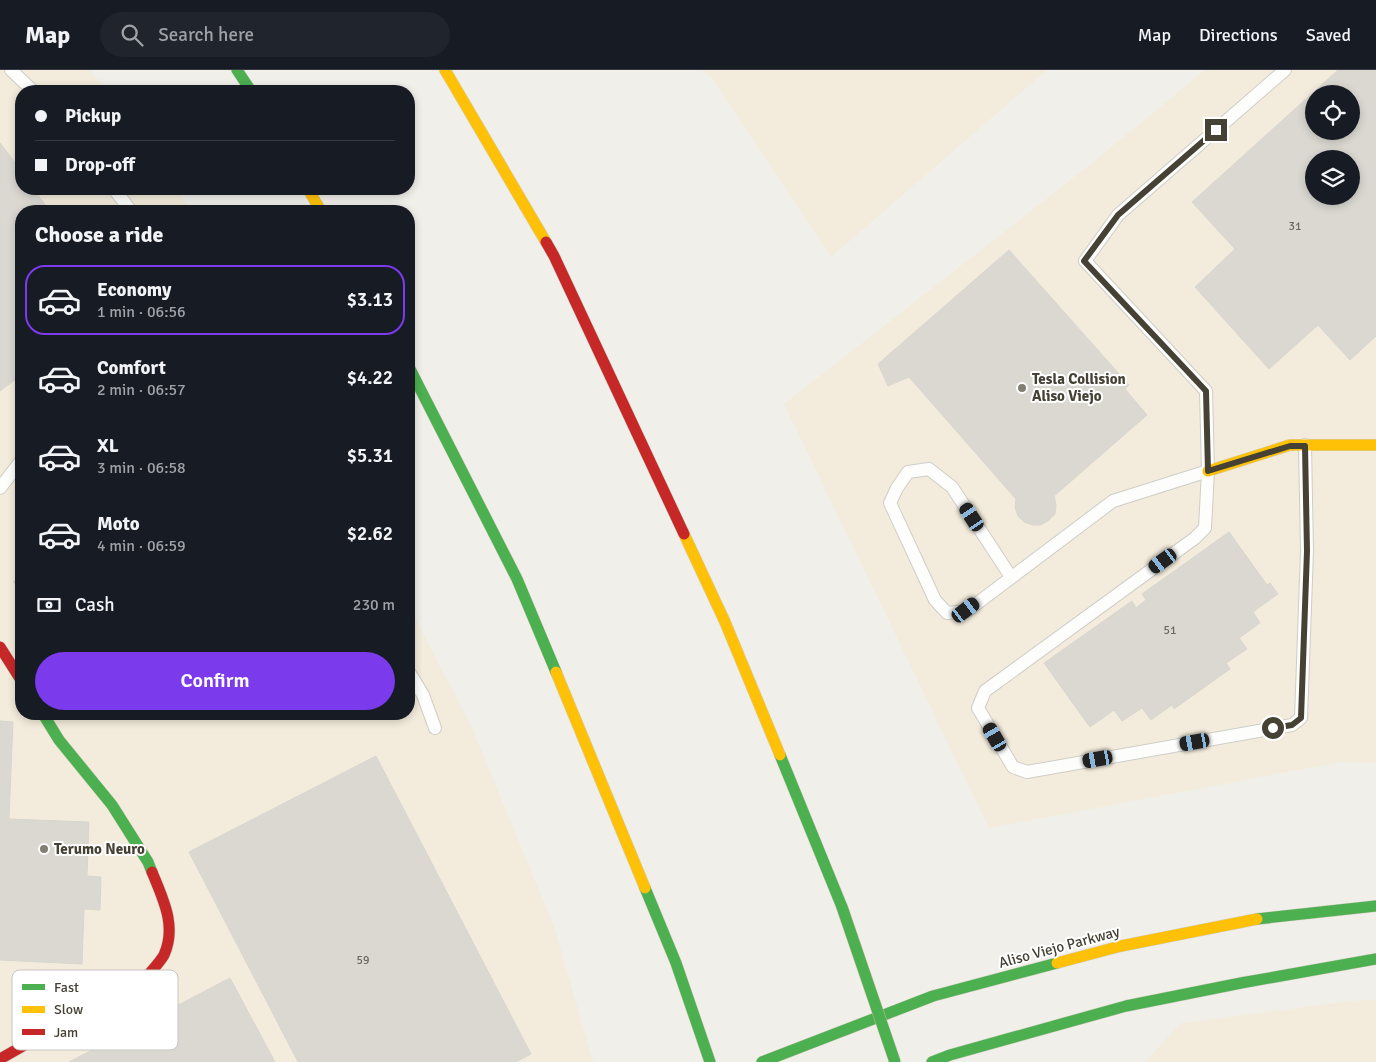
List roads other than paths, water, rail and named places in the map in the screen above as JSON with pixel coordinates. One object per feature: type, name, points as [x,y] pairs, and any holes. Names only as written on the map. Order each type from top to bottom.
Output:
[{"type":"main road","points":[[237,70],[247,85]]},
{"type":"main road","points":[[445,70],[554,256],[725,622],[842,907],[895,1062]]},
{"type":"main road","points":[[415,379],[517,579],[676,963],[710,1062]]},
{"type":"main road","points":[[1208,471],[1290,446],[1376,445]]},
{"type":"main road","points":[[0,647],[15,671]]},
{"type":"main road","points":[[47,720],[59,740],[112,805],[148,862],[167,910],[170,930],[163,957],[152,970]]},
{"type":"main road","name":"Aliso Viejo Parkway","points":[[762,1062],[933,996],[1120,946],[1242,921],[1376,906]]},
{"type":"main road","points":[[932,1062],[950,1055],[1126,1006],[1376,959]]},
{"type":"main road","points":[[0,1059],[16,1050]]},
{"type":"lane","points":[[11,70],[27,85]]},
{"type":"lane","points":[[1285,70],[1118,215],[1084,261],[1206,391],[1208,471],[1205,528],[1195,538],[985,691],[978,708],[1012,767],[1026,772],[1292,725],[1301,718],[1307,551],[1305,446]]},
{"type":"lane","points":[[119,195],[126,205]]},
{"type":"lane","points":[[0,488],[15,469]]},
{"type":"lane","points":[[1011,577],[952,488],[929,469],[908,472],[890,503],[935,600],[947,613],[966,610],[1011,577],[1113,500],[1208,471]]},
{"type":"lane","points":[[415,682],[423,695],[435,728]]},
{"type":"place","name":"Tesla Collision Aliso Viejo","points":[[1022,388]]},
{"type":"place","name":"Terumo Neuro","points":[[44,849]]}]
